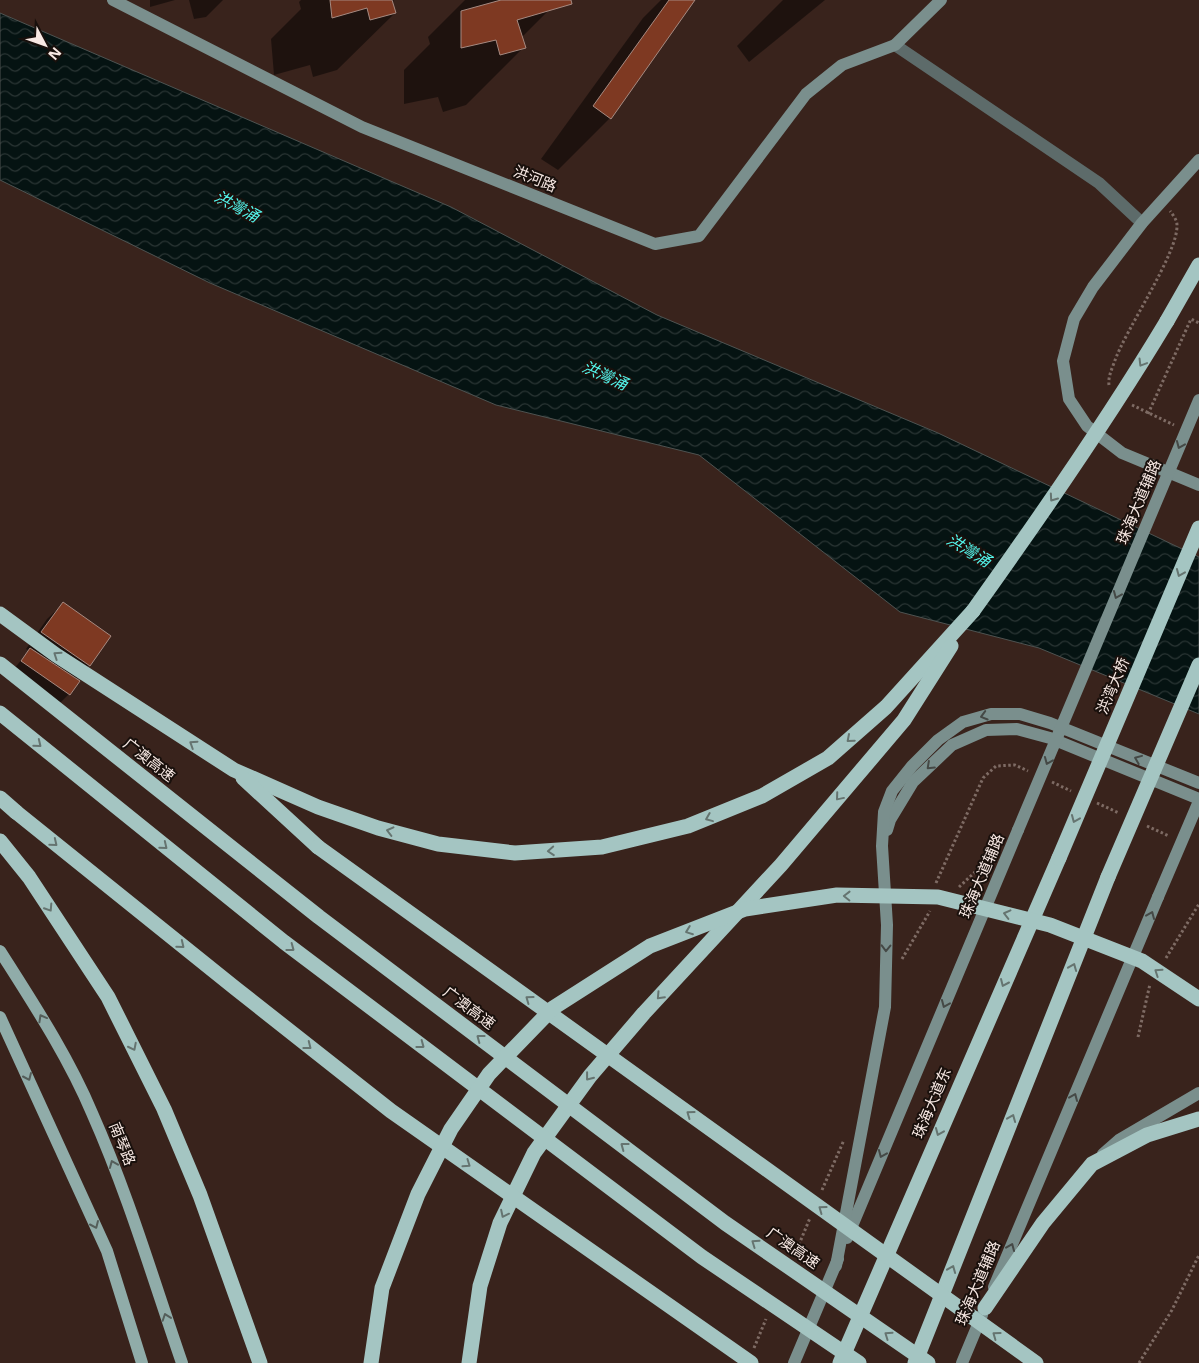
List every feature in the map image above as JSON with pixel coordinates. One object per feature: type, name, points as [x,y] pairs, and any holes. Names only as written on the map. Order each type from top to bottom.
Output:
[{"type":"highway","points":[[468,1363],[480,1286],[500,1223],[534,1153],[590,1076],[644,1013],[781,864],[904,720],[973,611],[1082,457],[1128,387],[1199,265]]},
{"type":"highway","name":"洪湾大桥","points":[[1059,858],[1199,528]]},
{"type":"highway","points":[[234,770],[352,819],[438,844],[515,853],[602,848],[688,826],[762,796],[828,758],[886,707],[973,611]]},
{"type":"highway","points":[[0,614],[56,655],[234,770],[318,847],[1036,1363]]},
{"type":"highway","name":"广澳高速","points":[[0,664],[318,917],[725,1223],[928,1363]]},
{"type":"highway","points":[[915,1363],[1108,878],[1199,664]]},
{"type":"highway","points":[[0,713],[292,948],[702,1257],[859,1363]]},
{"type":"highway","points":[[0,798],[391,1111],[751,1359]]},
{"type":"highway","points":[[0,841],[29,877],[108,997],[164,1109],[200,1195],[260,1363]]},
{"type":"highway","name":"珠海大道东","points":[[840,1363],[1059,858]]},
{"type":"highway","points":[[371,1363],[382,1288],[418,1194],[450,1128],[489,1074],[553,1008],[650,946],[745,909],[837,896],[938,897],[1050,925],[1133,957],[1199,999]]},
{"type":"highway","points":[[985,1308],[1043,1224],[1092,1164],[1147,1135],[1199,1119]]},
{"type":"main road","name":"洪河路","points":[[112,0],[362,127],[655,244],[699,236],[806,94],[842,65],[894,45]]},
{"type":"main road","points":[[894,45],[941,0]]},
{"type":"main road","points":[[1199,160],[1142,223],[1093,287],[1074,319],[1063,360],[1069,399],[1087,426],[1122,452],[1199,485]]},
{"type":"main road","name":"珠海大道辅路","points":[[794,1363],[1199,400]]},
{"type":"main road","points":[[836,1266],[885,1007],[887,925],[882,846],[884,812],[892,791],[912,766],[938,740],[963,722],[991,714],[1020,714],[1050,723],[1199,783]]},
{"type":"main road","points":[[882,846],[890,820],[913,782],[952,745],[986,730],[1017,729],[1050,738],[1199,800]]},
{"type":"main road","name":"珠海大道辅路","points":[[962,1363],[1199,800]]},
{"type":"main road","name":"南琴路","points":[[0,952],[39,1013],[92,1112],[125,1195],[182,1363]]},
{"type":"main road","points":[[0,1017],[107,1251],[142,1363]]},
{"type":"main road","points":[[1092,1164],[1119,1140],[1199,1093]]},
{"type":"street","points":[[894,45],[1099,183],[1142,223]]},
{"type":"path","points":[[1148,414],[1191,319],[1199,322]]},
{"type":"path","points":[[934,891],[938,875],[984,778],[996,766],[1016,765],[1033,773]]},
{"type":"path","points":[[1050,781],[1077,793]]},
{"type":"path","points":[[1094,801],[1120,813]]},
{"type":"path","points":[[1138,821],[1173,837]]},
{"type":"path","points":[[956,890],[991,857]]},
{"type":"path","points":[[886,966],[902,959],[928,916],[930,908]]},
{"type":"path","points":[[928,916],[935,910]]},
{"type":"path","points":[[821,1193],[848,1130]]},
{"type":"path","points":[[794,1256],[813,1211]]},
{"type":"path","points":[[1139,1363],[1172,1310],[1199,1255]]},
{"type":"path","points":[[751,1359],[767,1318]]},
{"type":"water","name":"洪灣涌","points":[[0,13],[451,207],[657,315],[938,433],[1199,557],[1199,714],[1039,648],[900,612],[699,455],[496,405],[210,283],[0,180]]},
{"type":"building","points":[[330,0],[392,0],[396,13],[370,20],[367,8],[332,18]]},
{"type":"building","points":[[501,0],[571,0],[572,4],[517,20],[526,48],[500,55],[496,40],[461,48],[461,11]]},
{"type":"building","points":[[669,0],[695,0],[611,119],[593,106]]},
{"type":"building","points":[[63,602],[111,636],[90,666],[41,632]]},
{"type":"building","points":[[30,648],[80,681],[70,695],[21,661]]}]
